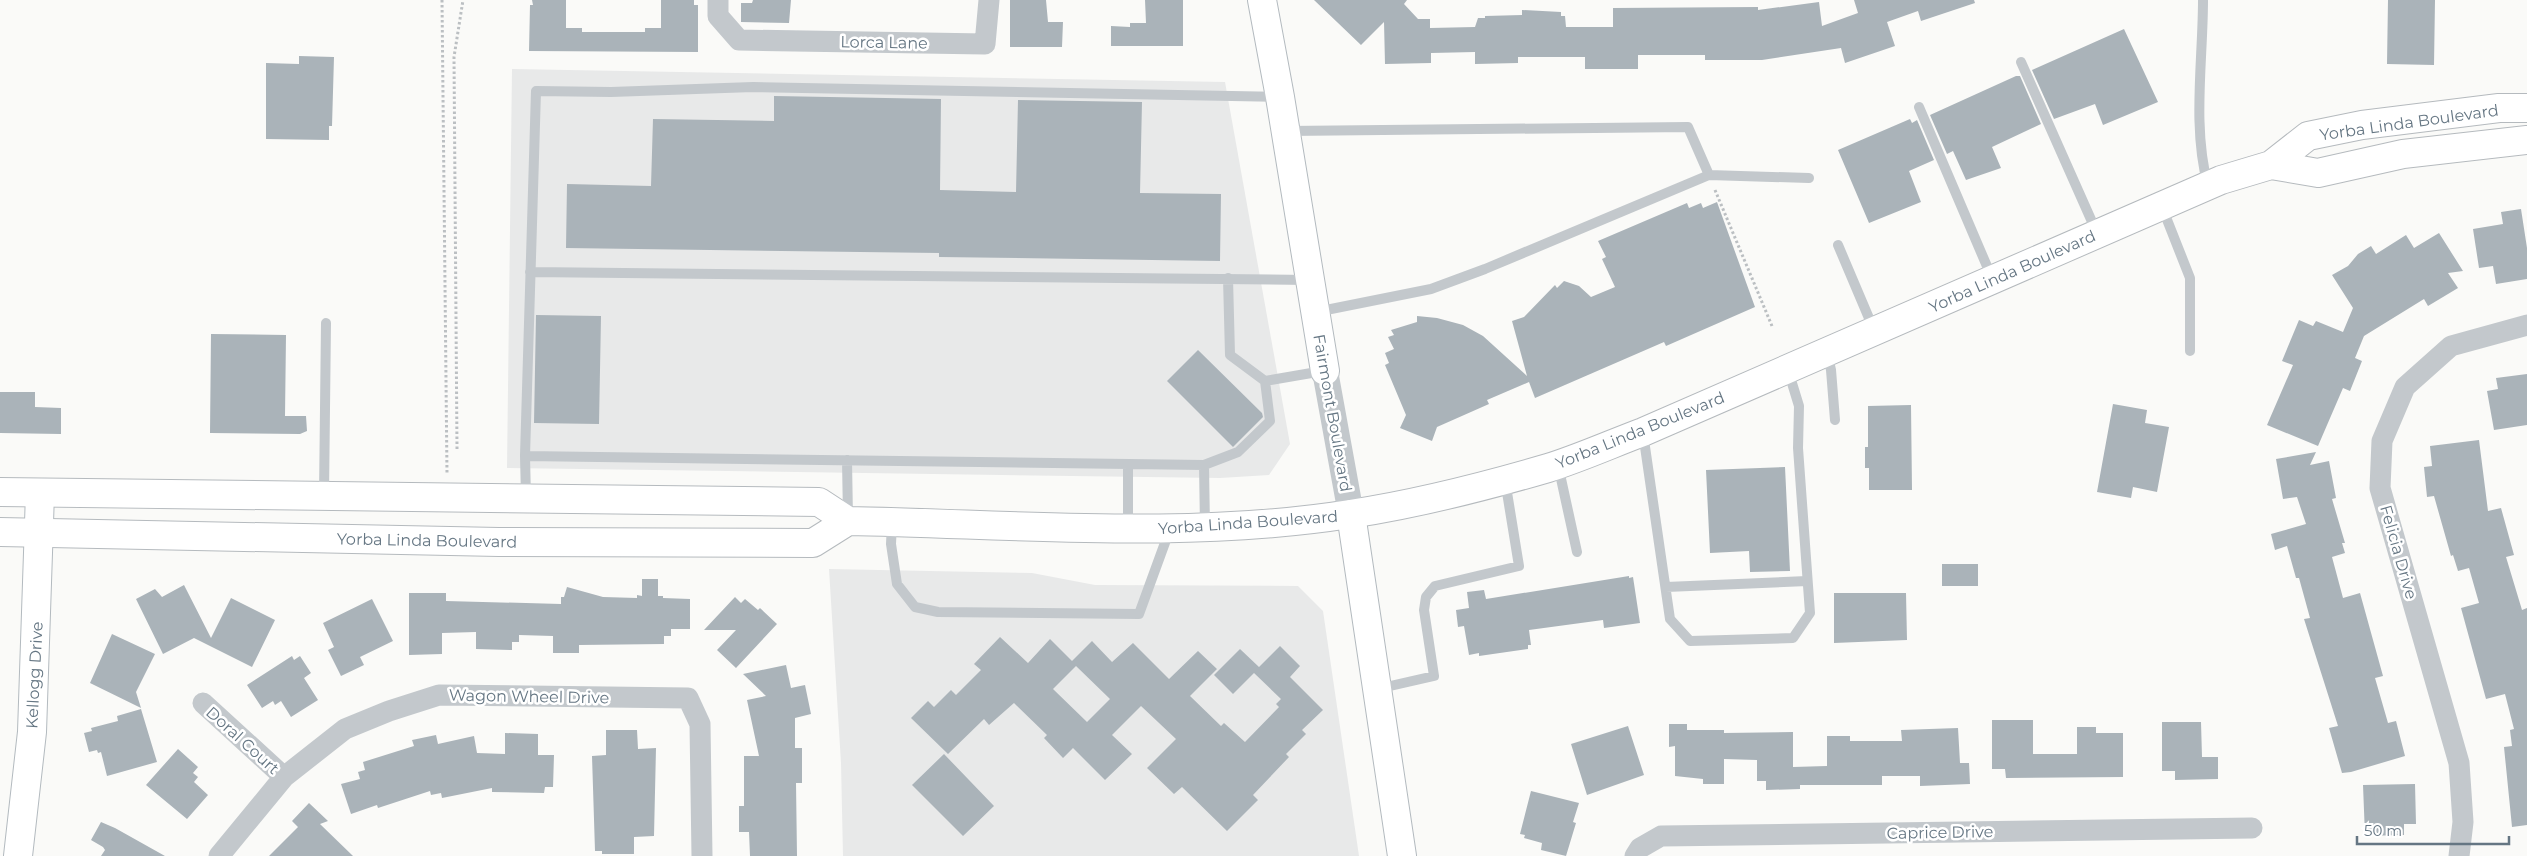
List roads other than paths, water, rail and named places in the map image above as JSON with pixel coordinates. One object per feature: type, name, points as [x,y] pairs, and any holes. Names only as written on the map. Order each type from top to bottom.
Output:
[{"type":"main road","name":"Fairmont Boulevard","points":[[1262,0],[1286,131],[1325,371]]},
{"type":"main road","name":"Yorba Linda Boulevard","points":[[0,532],[459,541],[813,543],[848,521],[1128,528],[1205,528],[1351,514],[1448,495],[1505,479],[1558,464],[1643,432],[2208,186],[2271,165],[2308,136],[2381,123],[2499,108],[2527,108]]},
{"type":"main road","points":[[2527,108],[2527,140]]},
{"type":"main road","name":"Yorba Linda Boulevard","points":[[2271,165],[2318,173],[2403,154],[2527,140]]},
{"type":"main road","points":[[0,492],[818,502],[848,521]]},
{"type":"main road","name":"Kellogg Drive","points":[[18,856],[32,732],[40,493]]},
{"type":"main road","points":[[452,497],[459,541]]},
{"type":"main road","name":"Fairmont Boulevard","points":[[1351,514],[1402,856]]},
{"type":"street","name":"Lorca Lane","points":[[718,0],[718,16],[739,40],[985,44],[989,0]]},
{"type":"street","name":"Felicia Drive","points":[[2459,856],[2463,822],[2459,763],[2380,488],[2382,441],[2406,387],[2451,346],[2527,325]]},
{"type":"street","name":"Fairmont Boulevard","points":[[1325,371],[1351,514]]},
{"type":"street","name":"Wagon Wheel Drive","points":[[219,856],[284,777],[345,729],[388,711],[439,695],[688,698],[700,724],[702,856]]},
{"type":"street","name":"Doral Court","points":[[202,703],[284,777]]},
{"type":"street","name":"Caprice Drive","points":[[1635,856],[1640,848],[1661,836],[2252,828]]},
{"type":"lane","points":[[2203,0],[2200,116],[2204,170],[2208,186]]},
{"type":"lane","points":[[2021,62],[2098,234]]},
{"type":"lane","points":[[526,498],[525,456],[536,91],[611,92],[753,87],[1280,98]]},
{"type":"lane","points":[[1919,107],[1992,279]]},
{"type":"lane","points":[[1286,131],[1688,127],[1709,175]]},
{"type":"lane","points":[[1315,312],[1431,289],[1494,266],[1709,175],[1809,178]]},
{"type":"lane","points":[[2161,206],[2190,278],[2190,351]]},
{"type":"lane","points":[[1838,246],[1875,331]]},
{"type":"lane","points":[[530,272],[1310,280]]},
{"type":"lane","points":[[1228,278],[1230,355],[1265,381],[1325,371]]},
{"type":"lane","points":[[324,495],[326,322]]},
{"type":"lane","points":[[1827,352],[1831,370],[1835,420]]},
{"type":"lane","points":[[1643,432],[1670,619],[1690,641],[1793,638],[1810,613],[1798,448],[1799,406],[1788,368]]},
{"type":"lane","points":[[525,456],[1204,465],[1238,452],[1270,421],[1265,381]]},
{"type":"lane","points":[[847,460],[848,521]]},
{"type":"lane","points":[[1128,464],[1128,528]]},
{"type":"lane","points":[[1558,464],[1577,552]]},
{"type":"lane","points":[[1204,465],[1205,528]]},
{"type":"lane","points":[[1377,690],[1434,676],[1424,610],[1426,597],[1435,586],[1519,566],[1505,479]]},
{"type":"lane","points":[[892,522],[891,544],[897,584],[915,607],[938,612],[1139,614],[1170,528]]},
{"type":"lane","points":[[1666,587],[1807,581]]}]
